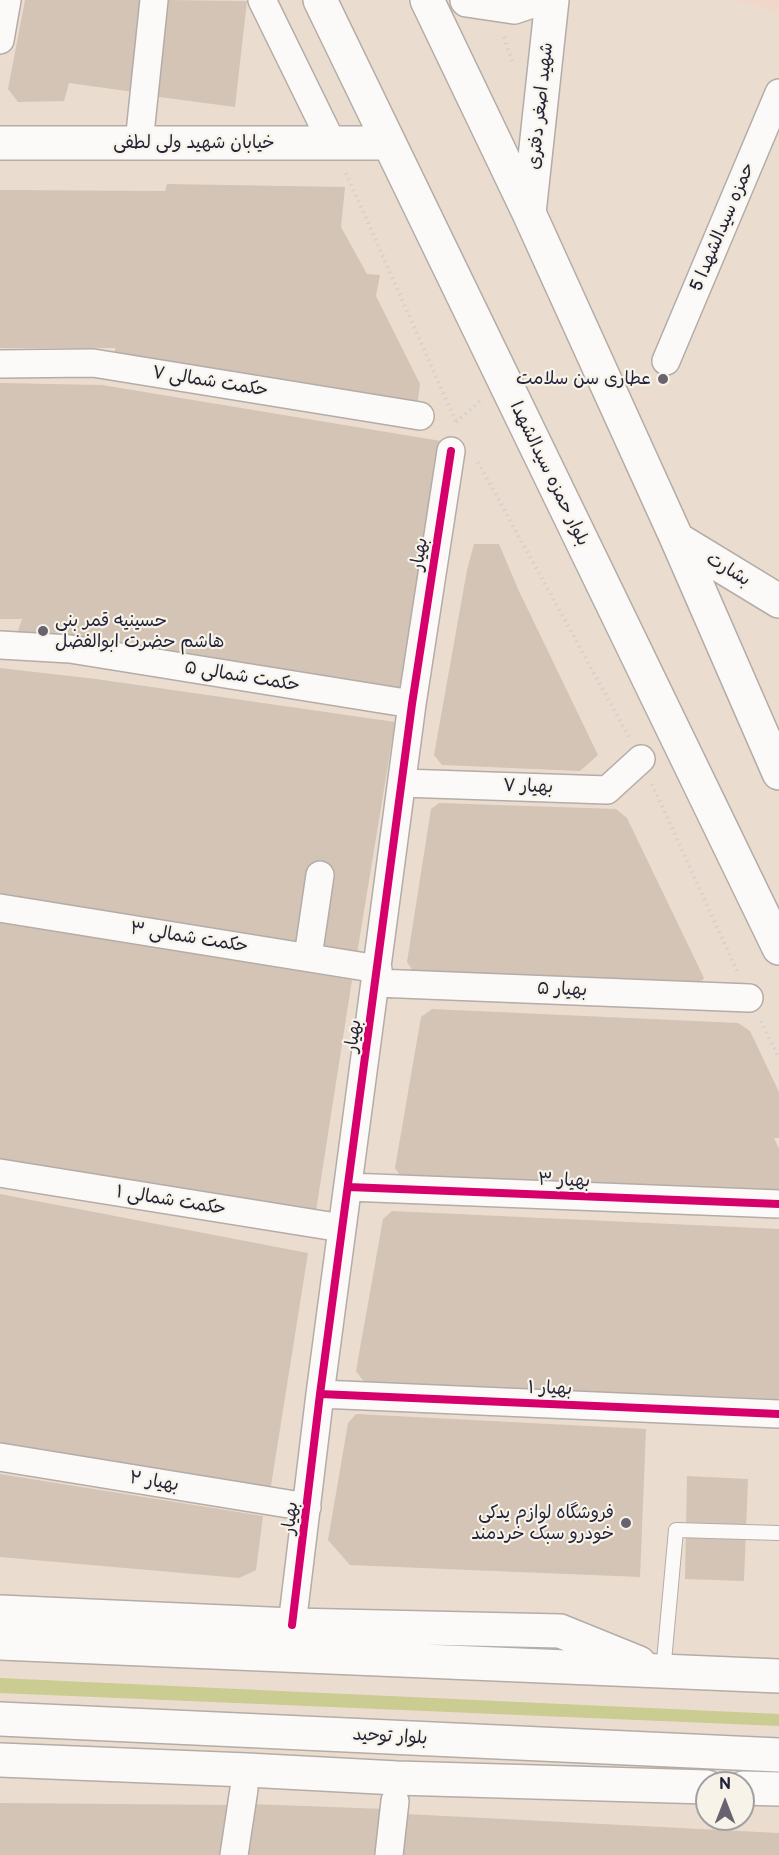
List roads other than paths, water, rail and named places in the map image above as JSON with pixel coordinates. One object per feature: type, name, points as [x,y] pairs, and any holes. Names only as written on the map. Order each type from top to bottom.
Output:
[{"type":"main road","name":"بلوار حمزه سیدالشهدا","points":[[320,0],[779,948]]},
{"type":"main road","points":[[427,0],[529,213],[677,539],[779,773]]},
{"type":"main road","points":[[467,0],[514,7],[535,0]]},
{"type":"main road","name":"شهید اصغر دفتری","points":[[529,213],[552,0]]},
{"type":"main road","name":"خیابان شهید ولی لطفی","points":[[0,143],[388,143]]},
{"type":"main road","name":"بشارت","points":[[677,539],[779,601]]},
{"type":"main road","points":[[0,1612],[292,1625],[560,1631],[663,1672]]},
{"type":"main road","points":[[0,1643],[779,1676]]},
{"type":"main road","name":"بلوار توحید","points":[[0,1719],[779,1755]]},
{"type":"main road","points":[[0,1760],[397,1778],[695,1787]]},
{"type":"main road","points":[[755,1788],[779,1789]]},
{"type":"street","points":[[0,40],[7,0]]},
{"type":"street","points":[[139,143],[154,0]]},
{"type":"street","points":[[262,0],[332,143]]},
{"type":"street","name":"حمزه سیدالشهدا 5","points":[[666,361],[779,93]]},
{"type":"street","name":"حکمت شمالی ۷","points":[[0,364],[93,363],[420,416]]},
{"type":"street","name":"بهیار","points":[[292,1625],[320,1394],[412,704],[451,451]]},
{"type":"street","name":"حکمت شمالی ۵","points":[[0,645],[70,649],[412,704]]},
{"type":"street","name":"بهیار ۷","points":[[402,783],[607,790],[641,759]]},
{"type":"street","points":[[308,957],[320,874]]},
{"type":"street","name":"حکمت شمالی ۳","points":[[0,908],[308,957],[377,976]]},
{"type":"street","name":"بهیار ۵","points":[[377,976],[749,998]]},
{"type":"street","name":"حکمت شمالی ۱","points":[[0,1173],[342,1228]]},
{"type":"street","name":"بهیار ۳","points":[[348,1187],[779,1204]]},
{"type":"street","name":"بهیار ۱","points":[[320,1394],[779,1414]]},
{"type":"street","name":"بهیار ۲","points":[[0,1457],[307,1508]]},
{"type":"street","points":[[234,1855],[244,1789]]},
{"type":"street","points":[[389,1855],[395,1801]]},
{"type":"lane","points":[[663,1672],[676,1530],[779,1533]]},
{"type":"place","name":"عطاری سن سلامت","points":[[663,379]]},
{"type":"place","name":"حسینیه قمر بنی هاشم حضرت ابوالفضل","points":[[43,631]]},
{"type":"place","name":"فروشگاه لوازم یدکی خودرو سبک خردمند","points":[[626,1523]]}]
